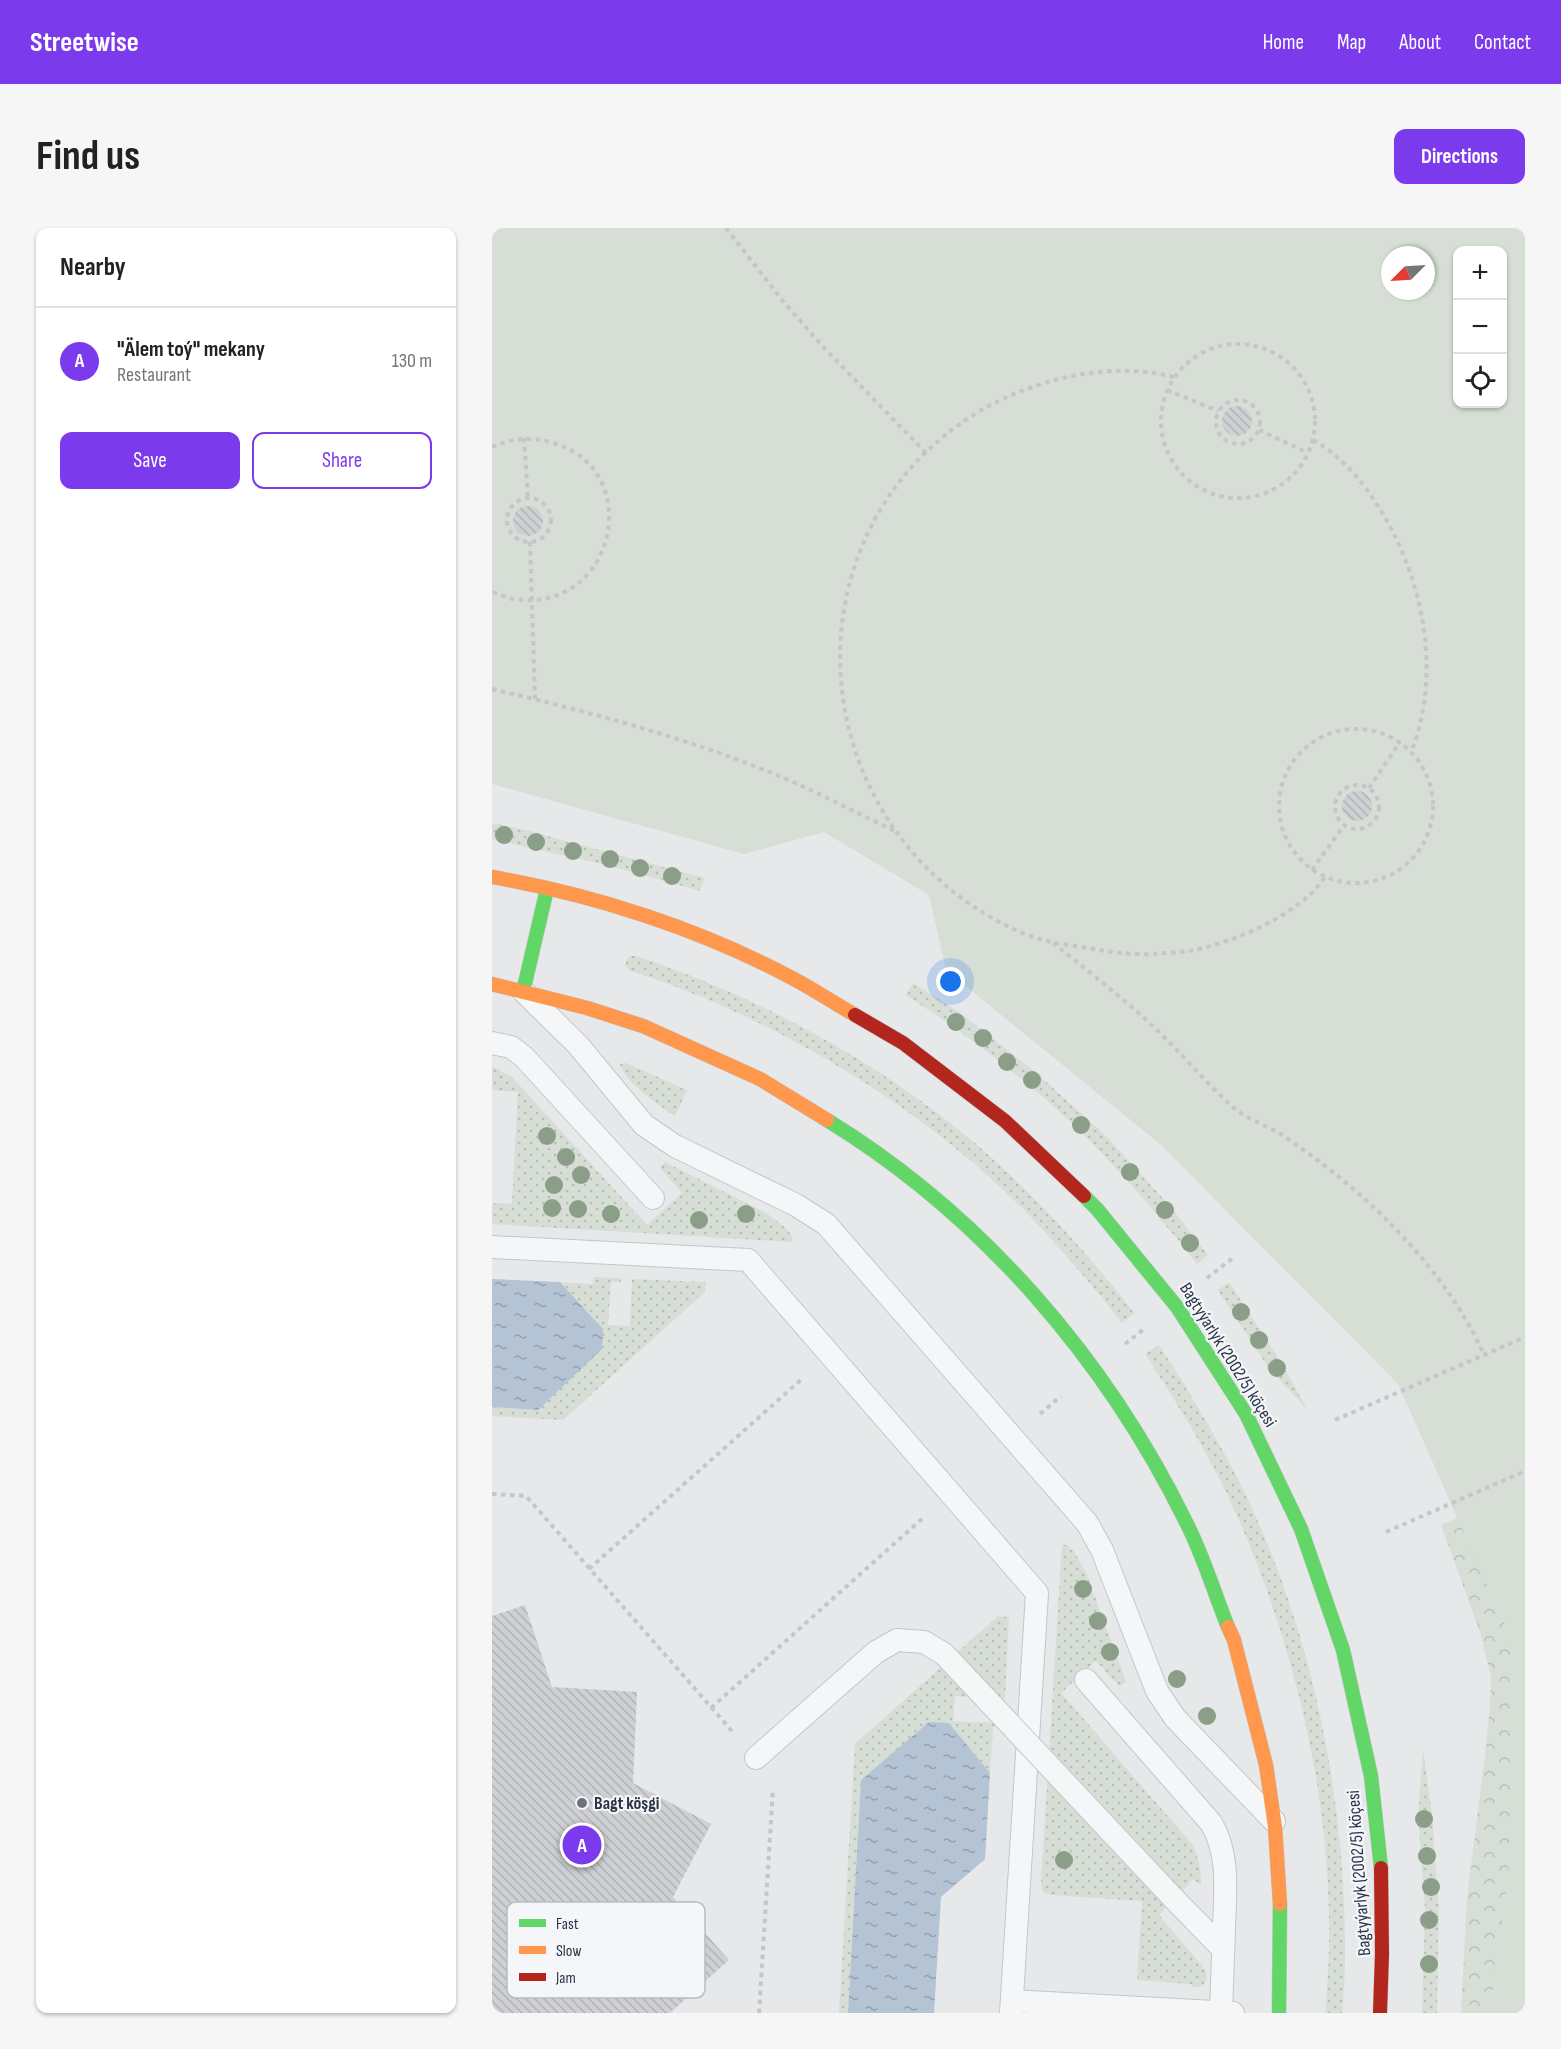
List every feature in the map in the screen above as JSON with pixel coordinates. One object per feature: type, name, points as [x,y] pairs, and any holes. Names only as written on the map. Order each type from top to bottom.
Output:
[{"type":"street","name":"Bagtyýarlyk (2002/5) köçesi","points":[[492,878],[588,898],[674,925],[755,959],[834,999],[910,1046],[981,1098],[1048,1157],[1110,1221],[1166,1290],[1216,1363],[1261,1440],[1299,1520],[1330,1603],[1354,1689],[1371,1776],[1381,1864],[1383,1953],[1380,2013]]},
{"type":"street","points":[[523,992],[547,889]]},
{"type":"street","points":[[492,984],[561,1000],[641,1025],[720,1058],[794,1096],[866,1142],[933,1193],[996,1250],[1053,1312],[1104,1379],[1150,1451],[1189,1526],[1222,1604],[1248,1684],[1266,1767],[1278,1851],[1282,1935],[1279,2013]]},
{"type":"lane","points":[[523,992],[578,1045],[644,1125],[675,1146],[795,1205],[826,1224],[1087,1523],[1102,1550],[1157,1691],[1175,1718],[1274,1821]]},
{"type":"lane","points":[[492,1043],[511,1047],[525,1057],[653,1198]]},
{"type":"lane","points":[[492,1247],[748,1260],[1037,1593],[1012,2007],[1233,2013]]},
{"type":"lane","points":[[756,1758],[876,1652],[897,1640],[924,1642],[944,1654],[1223,1949]]},
{"type":"lane","points":[[1086,1680],[1211,1823],[1218,1834],[1223,1851],[1225,1883],[1221,2013]]},
{"type":"path","points":[[726,228],[782,300],[827,351],[926,453]]},
{"type":"path","points":[[1234,343],[1254,344],[1289,363],[1303,379],[1311,397],[1315,417],[1313,440],[1296,473],[1280,486],[1262,495],[1242,499],[1222,497],[1203,491],[1187,479],[1173,464],[1164,445],[1160,425],[1162,405],[1174,377],[1195,356],[1213,347],[1234,343]]},
{"type":"path","points":[[1174,377],[1117,370],[1072,376],[1034,386],[975,413],[913,465],[884,504],[857,558],[844,604],[839,652],[843,698],[853,747],[871,792],[895,831],[937,878],[956,894],[1017,930],[1052,943],[1127,954],[1190,951],[1229,939],[1287,913],[1311,895],[1325,877]]},
{"type":"path","points":[[1167,390],[1218,411]]},
{"type":"path","points":[[1237,399],[1248,402],[1257,409],[1260,420],[1259,430],[1250,440],[1239,444],[1228,441],[1219,434],[1216,422],[1218,411],[1226,403],[1237,399]]},
{"type":"path","points":[[1259,430],[1308,453]]},
{"type":"path","points":[[524,438],[528,498]]},
{"type":"path","points":[[492,447],[524,438],[545,440],[566,447],[583,459],[597,475],[606,495],[610,515],[608,537],[601,557],[589,574],[573,588],[554,597],[533,601],[512,599],[492,592]]},
{"type":"path","points":[[1313,440],[1337,456],[1370,494],[1395,538],[1412,578],[1423,627],[1426,682],[1421,725],[1411,752]]},
{"type":"path","points":[[528,498],[539,500],[547,508],[551,518],[549,530],[542,539],[530,542],[519,540],[510,532],[507,521],[509,509],[516,501],[528,498]]},
{"type":"path","points":[[530,542],[535,699]]},
{"type":"path","points":[[492,689],[663,734],[714,751],[792,782],[895,831]]},
{"type":"path","points":[[1363,729],[1383,733],[1400,742],[1411,752],[1426,773],[1433,793],[1433,813],[1429,833],[1420,851],[1407,866],[1389,877],[1370,883],[1350,884],[1325,877],[1312,870],[1286,839],[1280,820],[1279,800],[1283,780],[1292,762],[1306,747],[1323,736],[1342,730],[1363,729]]},
{"type":"path","points":[[1369,788],[1400,742]]},
{"type":"path","points":[[1358,784],[1369,788],[1377,797],[1379,809],[1375,820],[1366,827],[1355,829],[1344,825],[1336,816],[1334,805],[1338,794],[1347,786],[1358,784]]},
{"type":"path","points":[[1312,870],[1344,825]]},
{"type":"path","points":[[1052,943],[1154,1027],[1237,1111],[1282,1135],[1345,1181],[1379,1212],[1412,1248],[1455,1302],[1484,1355]]},
{"type":"path","points":[[1335,1420],[1525,1336]]},
{"type":"path","points":[[589,1569],[764,1412]]},
{"type":"path","points":[[1386,1532],[1525,1471]]},
{"type":"path","points":[[492,1494],[526,1496],[773,1779],[759,2013]]},
{"type":"path","points":[[711,1708],[887,1550]]},
{"type":"green space","points":[[492,228],[1525,228],[1525,2013],[1490,2013],[1509,1867],[1512,1641],[1398,1384],[1160,1144],[946,970],[929,895],[824,832],[744,854],[492,784]]},
{"type":"green space","points":[[492,823],[705,878],[700,891],[610,866],[492,839]]},
{"type":"green space","points":[[630,956],[682,972],[772,1011],[857,1058],[938,1113],[976,1144],[1040,1204],[1098,1268],[1134,1313],[1122,1323],[1030,1216],[943,1138],[895,1103],[845,1070],[793,1040],[740,1014],[631,971],[626,967],[626,961]]},
{"type":"green space","points":[[913,983],[959,1012],[1034,1071],[1105,1135],[1170,1206],[1208,1255],[1197,1264],[1137,1191],[1048,1101],[996,1058],[906,995]]},
{"type":"green space","points":[[626,1063],[687,1090],[675,1116],[643,1093],[628,1078],[620,1064]]},
{"type":"green space","points":[[492,1066],[512,1077],[647,1225],[682,1193],[660,1168],[665,1162],[766,1213],[786,1228],[792,1236],[792,1242],[492,1224],[492,1203],[512,1204],[518,1092],[492,1090]]},
{"type":"green space","points":[[593,1277],[621,1278],[621,1282],[611,1282],[608,1325],[630,1326],[632,1279],[706,1282],[705,1292],[563,1420],[492,1416],[492,1407],[538,1410],[603,1329],[560,1282],[593,1284]]},
{"type":"green space","points":[[1229,1282],[1281,1362],[1307,1409],[1269,1369],[1218,1290]]},
{"type":"green space","points":[[1159,1345],[1223,1451],[1263,1532],[1281,1578],[1310,1673],[1330,1770],[1342,1868],[1345,1977],[1342,2013],[1325,2013],[1329,1948],[1328,1881],[1311,1748],[1296,1683],[1254,1556],[1228,1496],[1189,1424],[1145,1354]]},
{"type":"green space","points":[[1525,1488],[1525,1975],[1522,2013],[1461,2013],[1467,1897],[1485,1756],[1491,1676],[1480,1632],[1441,1525]]},
{"type":"green space","points":[[1062,1545],[1067,1545],[1075,1553],[1087,1575],[1126,1682],[1119,1686],[1096,1661],[1061,1693],[1192,1844],[1199,1864],[1201,1885],[1193,1879],[1159,1915],[1204,1968],[1206,1980],[1200,1987],[1192,1987],[1191,1984],[1137,1980],[1142,1901],[1051,1895],[1043,1892],[1041,1883]]},
{"type":"green space","points":[[998,1616],[1009,1617],[1005,1699],[955,1696],[953,1721],[996,1723],[1003,1727],[993,1726],[990,1773],[949,1723],[861,1781],[848,2013],[839,2013],[855,1744]]},
{"type":"green space","points":[[1423,1750],[1432,1814],[1439,1909],[1437,2013],[1422,2013],[1425,1910],[1418,1815]]},
{"type":"water","points":[[492,1279],[560,1282],[603,1329],[602,1349],[538,1410],[492,1407]]},
{"type":"water","points":[[929,1722],[949,1723],[990,1773],[985,1859],[941,1897],[934,2013],[848,2013],[861,1780]]},
{"type":"building","points":[[1237,406],[1243,407],[1251,415],[1251,427],[1243,435],[1237,436],[1231,435],[1223,427],[1222,421],[1223,415],[1231,407]]},
{"type":"building","points":[[528,506],[539,510],[543,521],[539,532],[528,536],[517,532],[513,521],[517,510]]},
{"type":"building","points":[[1357,791],[1363,792],[1371,800],[1371,812],[1363,820],[1357,821],[1351,820],[1343,812],[1342,806],[1343,800],[1351,792]]},
{"type":"building","name":"Bagt köşgi","points":[[525,1605],[552,1687],[637,1692],[633,1783],[711,1824],[673,1897],[677,1902],[507,1902],[507,1998],[687,1998],[670,2013],[492,2013],[492,1616]]},
{"type":"building","name":"Bagt köşgi","points":[[705,1933],[729,1960],[705,1982]]},
{"type":"traffic: fast","points":[[523,992],[547,889]]},
{"type":"traffic: fast","points":[[827,1120],[884,1158],[937,1200],[988,1246],[1035,1296],[1078,1348],[1118,1404],[1154,1462],[1192,1535],[1228,1627]]},
{"type":"traffic: fast","points":[[1084,1196],[1177,1307],[1246,1414],[1301,1529],[1343,1650],[1371,1776],[1381,1868]]},
{"type":"traffic: fast","points":[[1279,2013],[1280,1904]]},
{"type":"traffic: slow","points":[[492,877],[569,893],[684,929],[757,960],[800,982],[855,1015]]},
{"type":"traffic: slow","points":[[492,984],[587,1008],[643,1026],[760,1079],[827,1120]]},
{"type":"traffic: slow","points":[[1228,1627],[1234,1640],[1266,1765],[1275,1827],[1280,1904]]},
{"type":"traffic: jam","points":[[855,1015],[903,1043],[1005,1121],[1084,1196]]},
{"type":"traffic: jam","points":[[1380,2013],[1381,1868]]},
{"type":"place","name":"Bagt köşgi","points":[[582,1803]]},
{"type":"place","name":"\"Älem toý\" mekany","points":[[582,1845]]}]
